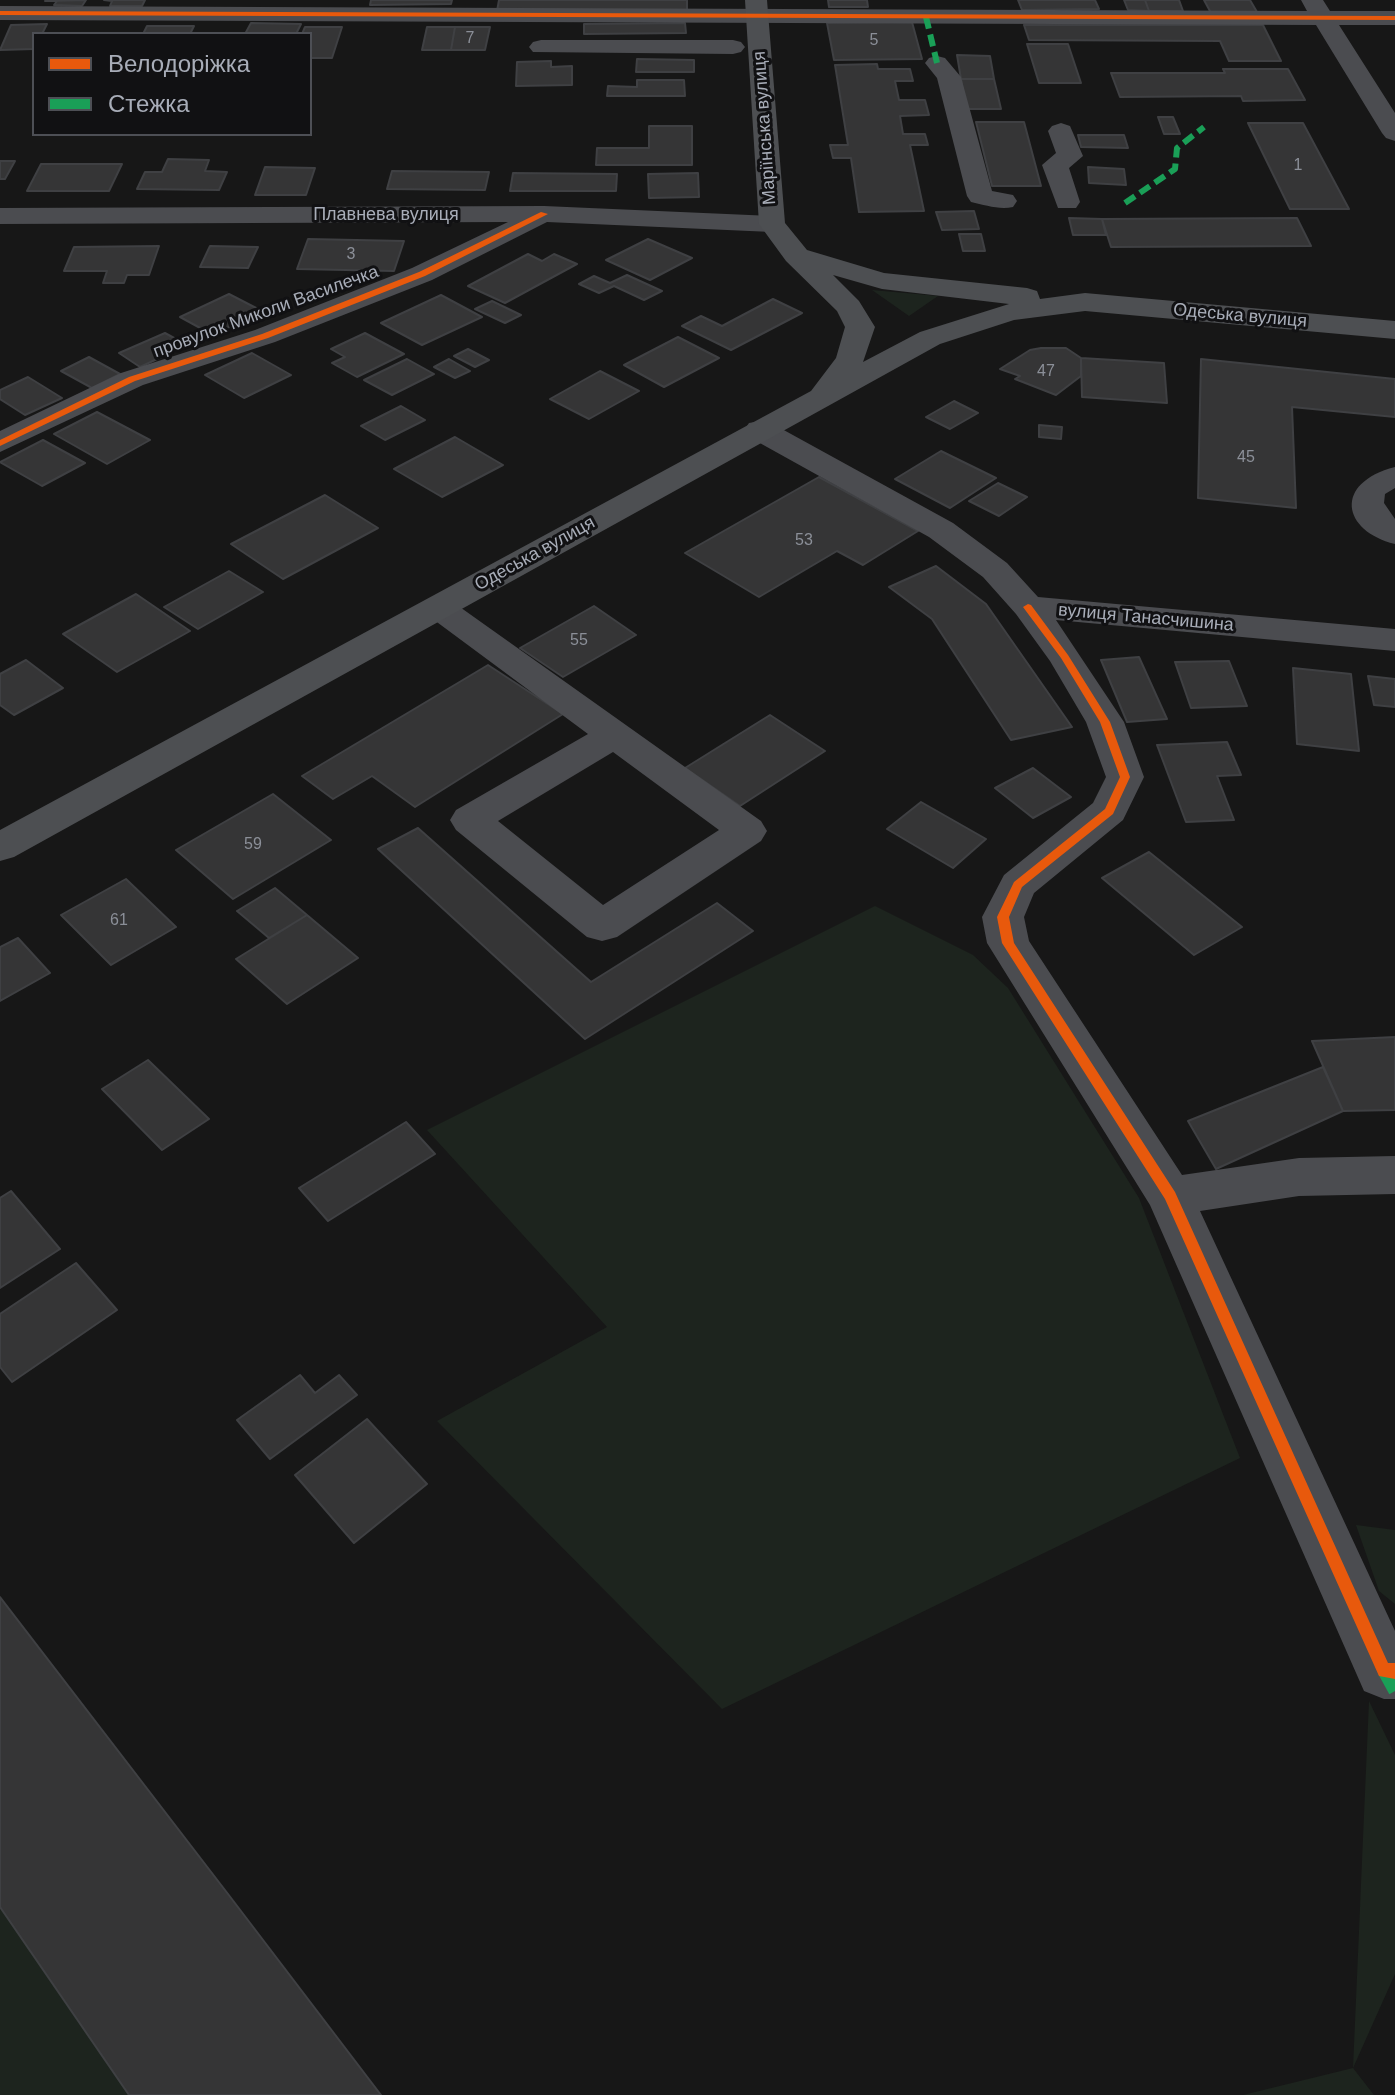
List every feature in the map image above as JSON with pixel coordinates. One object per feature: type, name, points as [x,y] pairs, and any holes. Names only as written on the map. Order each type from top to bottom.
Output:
[{"type":"main road","name":"Маріїнська вулиця","points":[[756,8],[772,224],[796,255],[849,307],[860,327],[850,360],[815,400]]},
{"type":"main road","name":"Одеська вулиця","points":[[796,255],[882,281],[1395,330]]},
{"type":"main road","name":"Одеська вулиця","points":[[0,847],[930,338],[1010,312],[1085,302]]},
{"type":"street","points":[[0,13],[756,8],[1318,9],[1395,18]]},
{"type":"street","points":[[1318,9],[1395,133]]},
{"type":"street","points":[[541,47],[759,47]]},
{"type":"street","points":[[937,63],[949,77],[980,196],[1004,201]]},
{"type":"street","points":[[1061,131],[1070,156],[1055,165],[1067,202]]},
{"type":"street","name":"Плавнева вулиця","points":[[0,216],[544,214],[772,224]]},
{"type":"street","name":"провулок Миколи Василечка","points":[[0,443],[132,379],[265,336],[422,274],[544,214]]},
{"type":"street","points":[[760,430],[941,530],[995,570],[1028,607],[1065,657],[1105,722],[1125,777],[1109,811],[1018,885],[1003,917],[1008,943],[1170,1196],[1384,1671],[1395,1671]]},
{"type":"street","points":[[1395,477],[1372,487],[1367,497],[1367,509],[1376,522],[1395,534]]},
{"type":"street","points":[[438,607],[747,831],[602,926],[470,820],[614,735]]},
{"type":"street","name":"вулиця Танасчишина","points":[[1028,607],[1395,640]]},
{"type":"street","points":[[1170,1196],[1299,1177],[1395,1175]]},
{"type":"shaded area","points":[[872,290],[938,296],[909,316]]},
{"type":"shaded area","points":[[875,906],[973,955],[1008,988],[1139,1198],[1240,1458],[722,1709],[437,1421],[607,1327],[427,1130]]},
{"type":"shaded area","points":[[1356,1525],[1395,1530],[1395,1604],[1379,1591]]},
{"type":"shaded area","points":[[1369,1701],[1395,1755],[1395,1974],[1353,2068]]},
{"type":"shaded area","points":[[0,1907],[129,2095],[0,2095]]},
{"type":"shaded area","points":[[1353,2068],[1374,2095],[1243,2095]]},
{"type":"building","points":[[86,0],[82,6],[54,5],[57,1],[45,1]]},
{"type":"building","points":[[104,0],[145,0],[142,6],[110,6],[112,1]]},
{"type":"building","points":[[371,0],[452,0],[451,4],[370,5]]},
{"type":"building","points":[[499,0],[687,0],[687,12],[497,11]]},
{"type":"building","points":[[828,0],[867,0],[868,7],[829,7]]},
{"type":"building","points":[[1018,0],[1095,0],[1099,9],[1022,10]]},
{"type":"building","points":[[1124,0],[1145,0],[1149,11],[1128,10]]},
{"type":"building","points":[[1145,0],[1179,0],[1183,11],[1149,11]]},
{"type":"building","points":[[1204,0],[1250,0],[1257,12],[1211,13]]},
{"type":"building","points":[[912,22],[922,59],[834,60],[827,23]]},
{"type":"building","points":[[251,23],[301,24],[297,32],[246,32]]},
{"type":"building","points":[[685,23],[686,33],[584,34],[584,24]]},
{"type":"building","points":[[47,24],[43,32],[32,32],[32,49],[0,50],[11,25]]},
{"type":"building","points":[[1024,25],[1263,25],[1281,61],[1229,61],[1220,41],[1029,40]]},
{"type":"building","points":[[147,26],[194,26],[191,32],[144,32]]},
{"type":"building","points":[[305,27],[342,27],[332,58],[312,58],[312,32],[303,32]]},
{"type":"building","points":[[427,27],[455,27],[451,50],[422,50]]},
{"type":"building","points":[[455,27],[490,27],[485,50],[451,50]]},
{"type":"building","points":[[1027,44],[1068,44],[1081,83],[1039,83]]},
{"type":"building","points":[[957,55],[990,56],[994,79],[961,79]]},
{"type":"building","points":[[637,59],[694,60],[694,72],[636,72]]},
{"type":"building","points":[[551,61],[551,67],[572,66],[572,85],[516,86],[517,62]]},
{"type":"building","points":[[877,64],[878,69],[910,69],[913,81],[895,81],[899,100],[925,100],[929,115],[900,116],[903,134],[925,134],[928,145],[910,145],[924,211],[859,212],[851,158],[833,158],[830,145],[848,145],[835,65]]},
{"type":"building","points":[[1223,69],[1288,69],[1305,100],[1243,101],[1241,96],[1120,97],[1111,73],[1225,73]]},
{"type":"building","points":[[961,79],[994,79],[1001,109],[966,109]]},
{"type":"building","points":[[637,80],[684,80],[685,96],[607,96],[608,86],[637,87]]},
{"type":"building","points":[[1158,117],[1173,117],[1180,134],[1164,134]]},
{"type":"building","points":[[976,122],[1024,122],[1041,186],[992,186]]},
{"type":"building","points":[[1248,123],[1303,123],[1349,209],[1290,209]]},
{"type":"building","points":[[649,126],[692,126],[692,165],[596,165],[597,148],[649,148]]},
{"type":"building","points":[[1078,135],[1124,135],[1128,148],[1081,147]]},
{"type":"building","points":[[168,159],[209,160],[205,171],[227,172],[219,190],[137,189],[145,172],[162,172]]},
{"type":"building","points":[[0,161],[15,161],[5,179],[0,179]]},
{"type":"building","points":[[41,164],[122,164],[109,191],[27,191]]},
{"type":"building","points":[[265,167],[315,168],[306,195],[255,195]]},
{"type":"building","points":[[1088,167],[1124,169],[1126,185],[1089,183]]},
{"type":"building","points":[[392,171],[489,172],[485,190],[387,189]]},
{"type":"building","points":[[513,173],[617,174],[616,191],[510,191]]},
{"type":"building","points":[[698,173],[699,197],[649,198],[648,174]]},
{"type":"building","points":[[974,211],[979,229],[942,230],[936,212]]},
{"type":"building","points":[[1069,218],[1102,219],[1106,235],[1073,235]]},
{"type":"building","points":[[1297,218],[1311,246],[1111,247],[1102,219]]},
{"type":"building","points":[[959,234],[981,234],[985,251],[963,251]]},
{"type":"building","points":[[308,239],[404,241],[394,271],[297,269]]},
{"type":"building","points":[[648,239],[692,258],[650,280],[606,260]]},
{"type":"building","points":[[159,246],[149,275],[127,275],[124,283],[103,283],[107,271],[64,271],[74,247]]},
{"type":"building","points":[[210,246],[258,247],[248,268],[200,267]]},
{"type":"building","points":[[528,254],[542,261],[554,254],[577,264],[505,303],[468,286]]},
{"type":"building","points":[[627,275],[662,291],[644,300],[614,286],[599,293],[579,284],[594,276],[610,283]]},
{"type":"building","points":[[229,294],[262,311],[213,335],[180,317]]},
{"type":"building","points":[[441,295],[482,317],[422,345],[381,323]]},
{"type":"building","points":[[773,299],[802,313],[731,350],[682,326],[701,316],[722,326]]},
{"type":"building","points":[[492,301],[521,315],[505,323],[475,309]]},
{"type":"building","points":[[165,333],[187,345],[140,367],[119,353]]},
{"type":"building","points":[[365,333],[404,354],[357,377],[332,363],[345,357],[331,349]]},
{"type":"building","points":[[678,337],[719,358],[664,387],[624,365]]},
{"type":"building","points":[[1066,348],[1081,358],[1081,376],[1056,395],[1015,379],[1020,376],[1000,369],[1030,350]]},
{"type":"building","points":[[468,349],[489,360],[475,367],[454,356]]},
{"type":"building","points":[[252,353],[291,375],[244,398],[205,375]]},
{"type":"building","points":[[89,357],[120,374],[92,388],[61,371]]},
{"type":"building","points":[[1081,358],[1164,363],[1167,403],[1082,397]]},
{"type":"building","points":[[407,359],[434,374],[392,395],[364,380]]},
{"type":"building","points":[[449,359],[470,371],[455,378],[434,367]]},
{"type":"building","points":[[1201,359],[1395,379],[1395,417],[1292,407],[1296,508],[1198,498]]},
{"type":"building","points":[[600,371],[639,391],[589,419],[550,399]]},
{"type":"building","points":[[28,377],[62,398],[25,415],[0,399],[0,390]]},
{"type":"building","points":[[954,401],[978,413],[950,429],[926,417]]},
{"type":"building","points":[[401,406],[425,420],[385,440],[361,426]]},
{"type":"building","points":[[97,412],[150,440],[107,464],[54,434]]},
{"type":"building","points":[[1039,425],[1062,427],[1061,439],[1039,437]]},
{"type":"building","points":[[455,437],[503,465],[442,497],[394,469]]},
{"type":"building","points":[[43,440],[85,463],[42,486],[0,462]]},
{"type":"building","points":[[941,451],[996,478],[950,508],[895,479]]},
{"type":"building","points":[[819,477],[918,531],[863,565],[837,551],[759,597],[685,553]]},
{"type":"building","points":[[998,483],[1027,497],[999,516],[969,501]]},
{"type":"building","points":[[325,495],[378,528],[283,579],[231,544]]},
{"type":"building","points":[[936,566],[986,604],[1072,727],[1011,740],[932,619],[889,587]]},
{"type":"building","points":[[229,571],[263,592],[198,629],[164,607]]},
{"type":"building","points":[[136,594],[190,631],[117,672],[63,634]]},
{"type":"building","points":[[594,606],[636,635],[563,677],[520,648]]},
{"type":"building","points":[[1139,657],[1167,719],[1127,722],[1101,660]]},
{"type":"building","points":[[26,660],[63,688],[14,715],[0,705],[0,674]]},
{"type":"building","points":[[1229,661],[1247,706],[1191,708],[1175,662]]},
{"type":"building","points":[[488,665],[563,714],[415,807],[372,776],[333,799],[302,776]]},
{"type":"building","points":[[1293,668],[1351,674],[1359,751],[1297,744]]},
{"type":"building","points":[[1368,676],[1395,679],[1395,707],[1374,705]]},
{"type":"building","points":[[770,715],[825,751],[740,806],[685,768]]},
{"type":"building","points":[[1227,742],[1241,775],[1217,776],[1234,820],[1186,822],[1157,745]]},
{"type":"building","points":[[1033,768],[1071,797],[1033,818],[995,788]]},
{"type":"building","points":[[273,794],[331,840],[233,899],[176,850]]},
{"type":"building","points":[[921,802],[986,839],[953,868],[887,829]]},
{"type":"building","points":[[418,828],[591,982],[717,903],[753,931],[585,1039],[378,849]]},
{"type":"building","points":[[1149,852],[1242,927],[1194,955],[1102,878]]},
{"type":"building","points":[[126,879],[176,927],[111,965],[61,915]]},
{"type":"building","points":[[275,888],[307,915],[269,938],[237,911]]},
{"type":"building","points":[[307,915],[358,958],[287,1004],[236,959]]},
{"type":"building","points":[[18,938],[50,973],[0,1001],[0,947]]},
{"type":"building","points":[[1395,1037],[1395,1110],[1343,1111],[1312,1041]]},
{"type":"building","points":[[148,1060],[209,1119],[162,1150],[102,1089]]},
{"type":"building","points":[[1323,1067],[1343,1111],[1216,1169],[1188,1121]]},
{"type":"building","points":[[406,1122],[435,1154],[328,1221],[299,1188]]},
{"type":"building","points":[[11,1191],[60,1249],[0,1288],[0,1198]]},
{"type":"building","points":[[76,1263],[117,1310],[12,1382],[0,1367],[0,1314]]},
{"type":"building","points":[[300,1375],[315,1393],[339,1375],[357,1395],[270,1459],[237,1420]]},
{"type":"building","points":[[367,1419],[427,1484],[354,1543],[295,1475]]},
{"type":"building","points":[[0,1597],[381,2095],[129,2095],[0,1907]]},
{"type":"marked path","points":[[926,17],[937,63]]},
{"type":"marked path","points":[[1125,203],[1175,169],[1177,148],[1204,127]]},
{"type":"marked path","points":[[1384,1671],[1395,1691]]},
{"type":"cycle path","points":[[0,13],[1395,18]]},
{"type":"cycle path","points":[[0,443],[132,379],[265,336],[422,274],[544,214]]},
{"type":"cycle path","points":[[1028,607],[1065,657],[1105,722],[1125,777],[1109,811],[1018,885],[1003,917],[1008,943],[1170,1196],[1384,1671],[1395,1671]]}]
